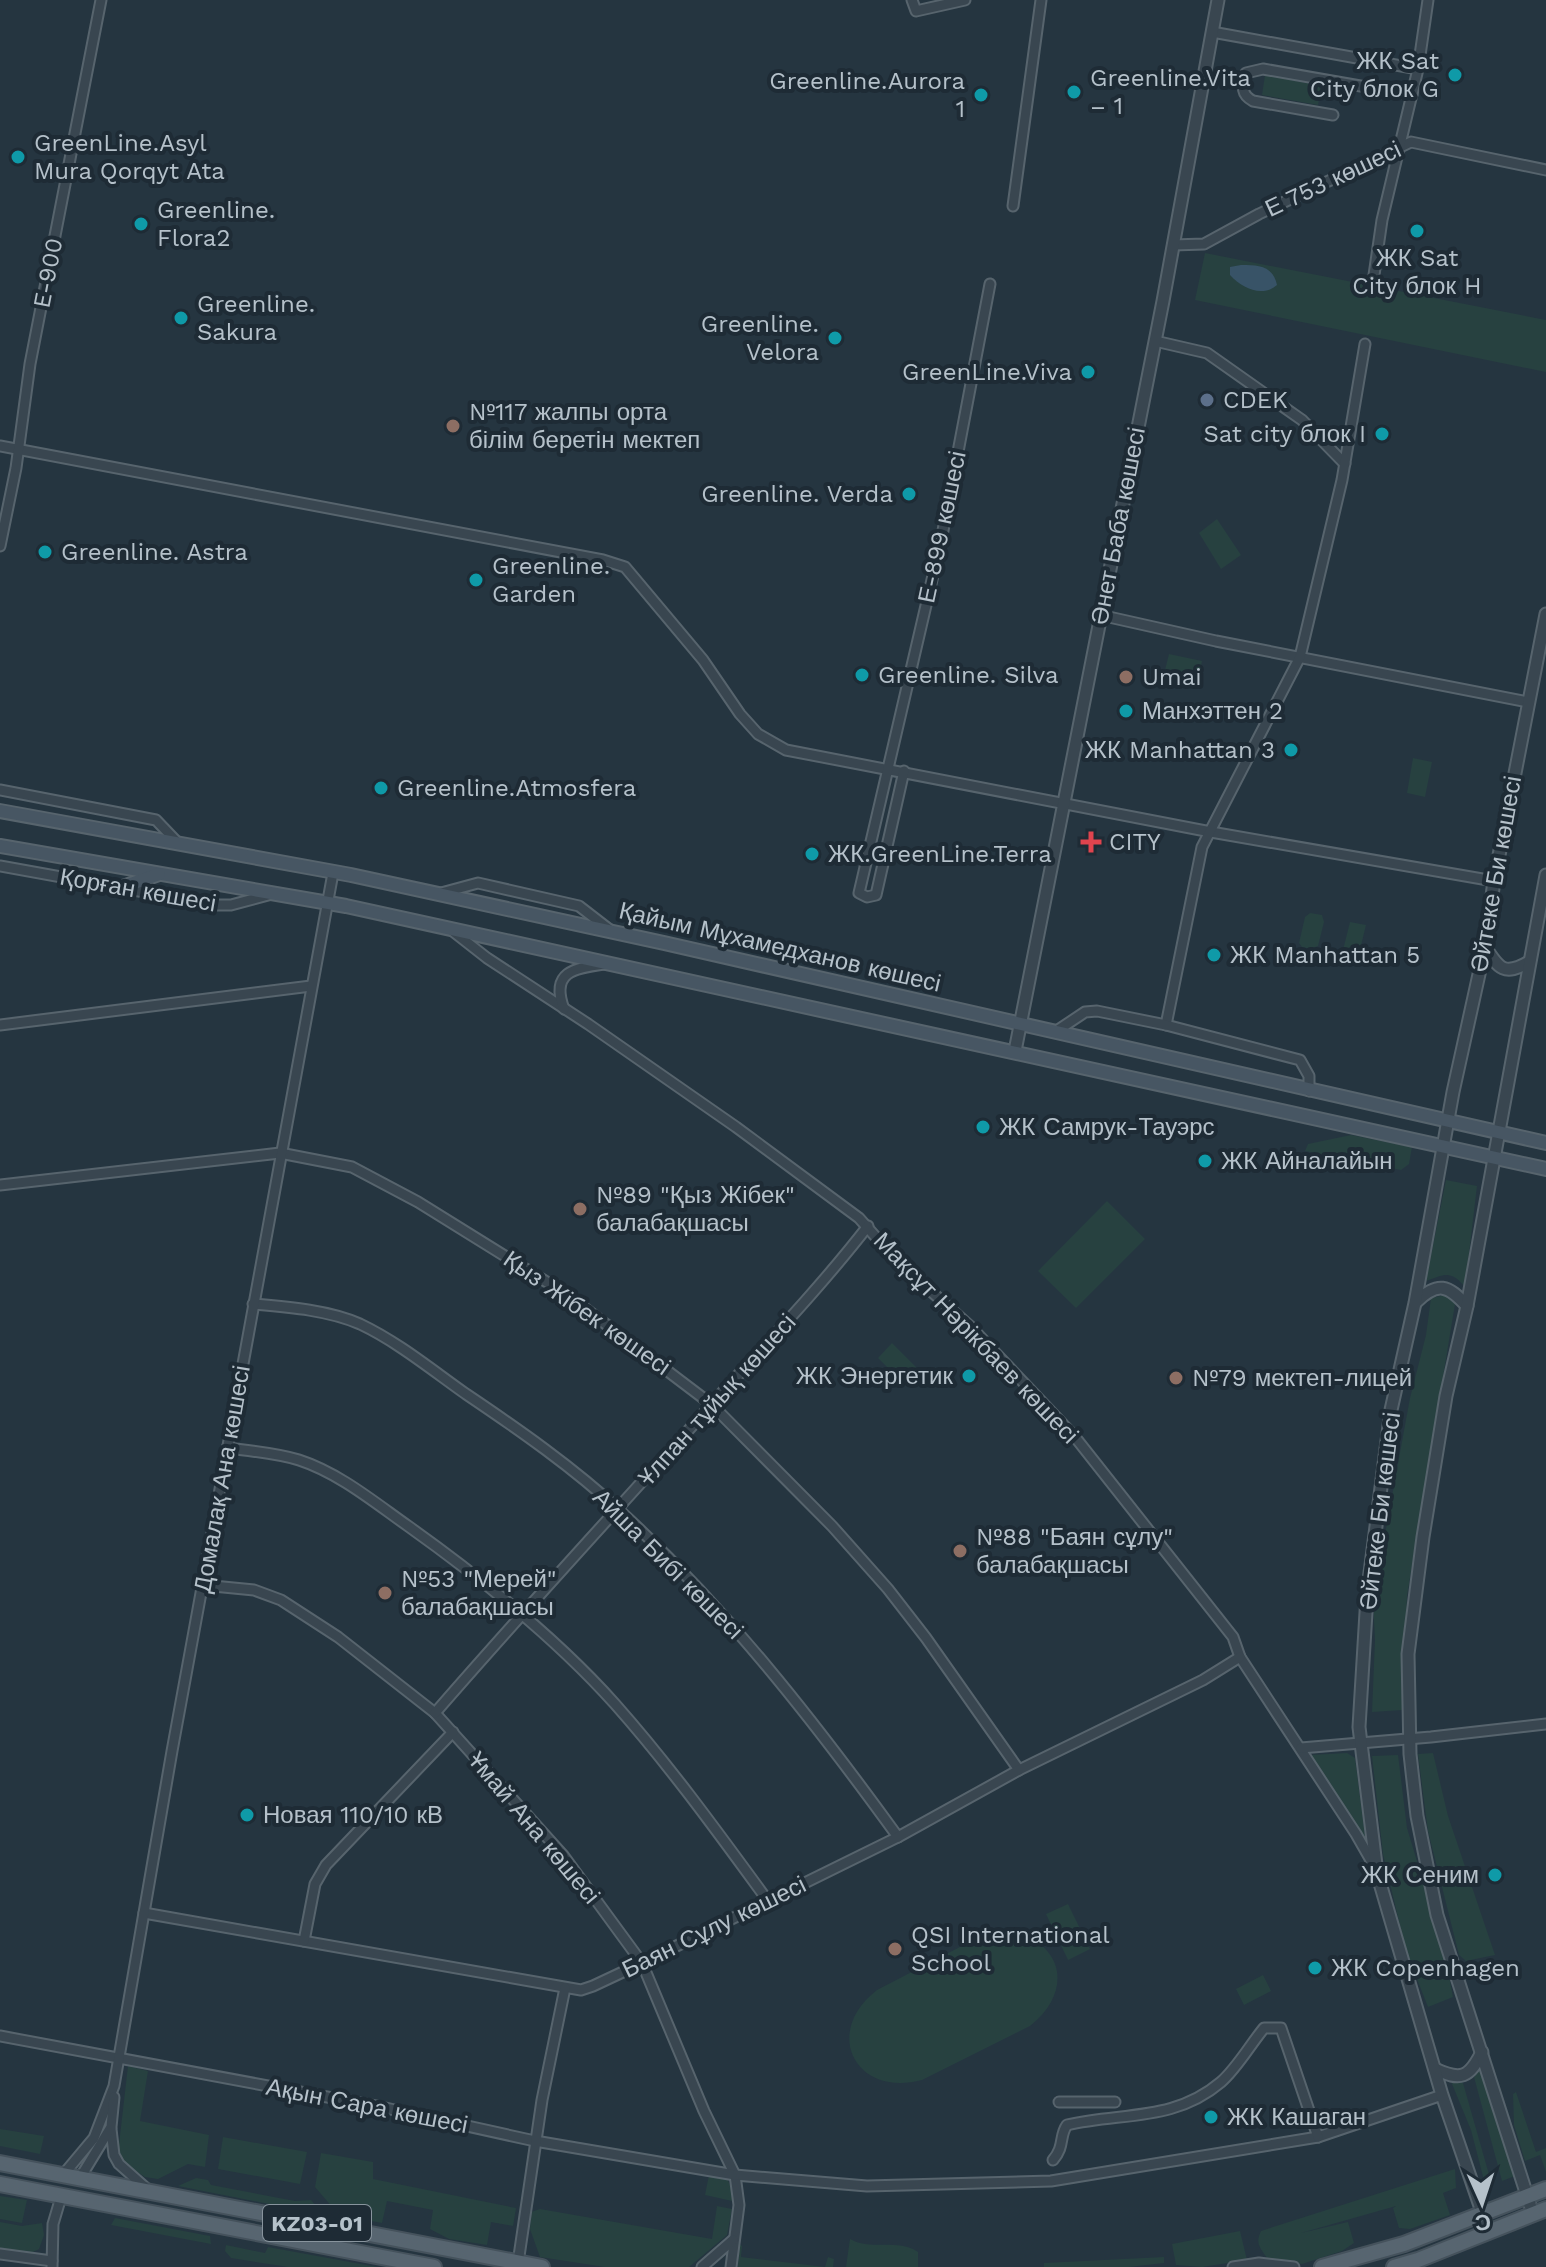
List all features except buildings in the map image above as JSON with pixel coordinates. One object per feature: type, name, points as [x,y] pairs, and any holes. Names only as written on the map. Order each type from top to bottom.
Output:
[{"type":"main road","name":"Қайым Мұхамедханов көшесі","points":[[0,811],[437,894],[1546,1142]]},
{"type":"main road","name":"Қайым Мұхамедханов көшесі","points":[[0,846],[327,902],[447,927],[1546,1169]]},
{"type":"main road","points":[[120,888],[160,873]]},
{"type":"main road","name":"KZ03-01","points":[[0,2163],[517,2265],[542,2267]]},
{"type":"main road","points":[[61,2197],[63,2175]]},
{"type":"main road","points":[[61,2197],[80,2178]]},
{"type":"main road","name":"KZ03-01","points":[[0,2184],[434,2267]]},
{"type":"main road","points":[[1322,2267],[1404,2244],[1546,2189]]},
{"type":"main road","points":[[1394,2267],[1540,2212]]},
{"type":"street","name":"E-900","points":[[0,546],[19,449],[30,364],[101,0]]},
{"type":"street","points":[[912,0],[916,11],[965,0]]},
{"type":"street","points":[[1013,206],[1041,0]]},
{"type":"street","name":"Әнет Баба көшесі","points":[[1015,1051],[1155,341],[1218,0]]},
{"type":"street","points":[[1374,275],[1382,220],[1418,69],[1428,0]]},
{"type":"street","points":[[1212,32],[1418,69]]},
{"type":"street","points":[[1333,115],[1253,101],[1245,97],[1242,91],[1246,73],[1263,69],[1412,95]]},
{"type":"street","name":"Е 753 көшесі","points":[[1173,245],[1204,244],[1259,214],[1411,142],[1546,170]]},
{"type":"street","name":"Е-899 көшесі","points":[[904,771],[876,895],[867,897],[859,893],[941,541],[990,284]]},
{"type":"street","points":[[1155,341],[1207,353],[1302,420],[1345,464]]},
{"type":"street","points":[[1166,1025],[1202,847],[1300,657],[1345,464],[1365,344]]},
{"type":"street","points":[[0,446],[572,554],[625,567],[703,660],[740,714],[758,734],[786,750],[1211,832],[1494,881]]},
{"type":"street","name":"Әйтеке Би көшесі","points":[[1489,2232],[1442,2095],[1377,1873],[1359,1727],[1367,1596],[1391,1410],[1415,1303],[1447,1122],[1485,947],[1494,881],[1546,614]]},
{"type":"street","points":[[1100,615],[1528,702]]},
{"type":"street","points":[[0,790],[156,820],[180,845]]},
{"type":"street","name":"Қорған көшесі","points":[[0,866],[216,905],[231,905],[274,893]]},
{"type":"street","name":"Домалақ Ана көшесі","points":[[80,2178],[111,2127],[114,2086],[144,1913],[333,873]]},
{"type":"street","name":"Әйтеке Би көшесі","points":[[1540,2212],[1527,2197],[1437,1915],[1417,1816],[1409,1739],[1408,1654],[1446,1396],[1467,1306],[1546,875]]},
{"type":"street","points":[[437,894],[478,883],[579,906],[613,932]]},
{"type":"street","name":"Мақсұт Нәрікбаев көшесі","points":[[447,927],[487,958],[748,1135],[868,1226],[897,1261],[970,1326],[1075,1437],[1233,1637],[1240,1657],[1301,1748],[1377,1873]]},
{"type":"street","points":[[1485,947],[1494,962],[1506,970],[1529,962]]},
{"type":"street","points":[[564,1009],[559,995],[563,979],[574,968],[616,963]]},
{"type":"street","points":[[0,1025],[311,986]]},
{"type":"street","points":[[1055,1032],[1085,1012],[1097,1011],[1166,1025],[1300,1060],[1309,1076],[1309,1091]]},
{"type":"street","name":"Қыз Жібек көшесі","points":[[0,1185],[280,1153],[352,1167],[479,1238],[566,1294],[711,1404],[832,1526],[888,1589],[1019,1770]]},
{"type":"street","name":"Ұлпан тұйық көшесі","points":[[435,1713],[800,1307],[868,1226]]},
{"type":"street","points":[[1415,1303],[1433,1289],[1446,1288],[1467,1306]]},
{"type":"street","name":"Айша Бибі көшесі","points":[[253,1304],[325,1314],[358,1324],[394,1344],[509,1423],[619,1509],[722,1612],[807,1713],[898,1837]]},
{"type":"street","points":[[227,1448],[277,1454],[328,1473],[443,1551],[521,1614],[613,1702],[665,1762],[768,1901]]},
{"type":"street","name":"Ұмай Ана көшесі","points":[[203,1585],[254,1590],[281,1600],[338,1637],[435,1713],[563,1855],[642,1963],[704,2111],[735,2175],[739,2205],[731,2267]]},
{"type":"street","name":"Баян Сұлу көшесі","points":[[144,1913],[581,1990],[898,1837],[1019,1770],[1203,1680],[1240,1657]]},
{"type":"street","points":[[1301,1748],[1546,1724]]},
{"type":"street","points":[[304,1941],[315,1884],[326,1865],[453,1732]]},
{"type":"street","points":[[517,2265],[535,2141],[565,1988]]},
{"type":"street","points":[[1053,2160],[1064,2143],[1067,2125],[1087,2120],[1153,2114],[1191,2102],[1223,2080],[1264,2028],[1281,2028],[1318,2137]]},
{"type":"street","name":"Ақын Сара көшесі","points":[[0,2036],[381,2107],[535,2141],[735,2175],[867,2186],[1051,2181],[1318,2137],[1442,2095]]},
{"type":"street","points":[[1435,2069],[1448,2075],[1461,2076],[1472,2070],[1482,2052]]},
{"type":"street","name":"Домалақ Ана көшесі","points":[[63,2175],[94,2138],[114,2086]]},
{"type":"street","points":[[1059,2102],[1115,2102]]},
{"type":"street","points":[[111,2127],[114,2155],[119,2164],[148,2190]]},
{"type":"street","points":[[0,2254],[52,2264],[53,2224],[61,2197]]},
{"type":"street","points":[[702,2267],[733,2240]]},
{"type":"street","points":[[1233,2267],[1259,2263],[1294,2267]]},
{"type":"green space","points":[[1265,75],[1322,86],[1318,105],[1262,95]]},
{"type":"green space","points":[[1205,253],[1546,320],[1546,372],[1195,300]]},
{"type":"green space","points":[[1217,519],[1241,555],[1221,569],[1199,533]]},
{"type":"green space","points":[[1169,654],[1202,661],[1198,681],[1164,674]]},
{"type":"green space","points":[[1413,758],[1432,762],[1425,797],[1407,793]]},
{"type":"green space","points":[[1310,913],[1322,915],[1324,922],[1318,946],[1311,949],[1299,943],[1305,917]]},
{"type":"green space","points":[[1350,922],[1366,925],[1358,958],[1342,954]]},
{"type":"green space","points":[[1351,1135],[1412,1147],[1409,1164],[1401,1170],[1305,1151],[1308,1144]]},
{"type":"green space","points":[[1446,1180],[1477,1186],[1465,1287],[1456,1278],[1447,1275],[1426,1281]]},
{"type":"green space","points":[[1107,1201],[1145,1239],[1076,1308],[1038,1271]]},
{"type":"green space","points":[[1452,1297],[1455,1304],[1407,1596],[1403,1710],[1372,1712],[1373,1600],[1431,1298]]},
{"type":"green space","points":[[892,1343],[919,1370],[905,1385],[878,1358]]},
{"type":"green space","points":[[1347,1753],[1355,1758],[1366,1843],[1310,1755]]},
{"type":"green space","points":[[1433,1753],[1448,1816],[1495,1955],[1466,1961],[1459,1955],[1428,1831],[1418,1754]]},
{"type":"green space","points":[[1398,1755],[1407,1828],[1444,1951],[1453,1997],[1428,2007],[1406,1951],[1383,1854],[1372,1756]]},
{"type":"green space","points":[[1068,1904],[1090,1949],[1068,1960],[1046,1914]]},
{"type":"green space","points":[[1003,1930],[1038,1943],[1056,1967],[1054,1996],[1045,2012],[1030,2026],[922,2080],[899,2083],[879,2079],[864,2071],[854,2058],[849,2042],[851,2024],[860,2007],[877,1990],[983,1935]]},
{"type":"green space","points":[[1263,1975],[1271,1991],[1244,2005],[1236,1989]]},
{"type":"green space","points":[[128,2066],[148,2071],[140,2121],[209,2135],[205,2167],[188,2164],[158,2179],[145,2177],[127,2165],[118,2153]]},
{"type":"green space","points":[[1483,2067],[1515,2176],[1502,2181],[1474,2077]]},
{"type":"green space","points":[[1450,2079],[1463,2083],[1492,2185],[1486,2188],[1471,2130]]},
{"type":"green space","points":[[1516,2092],[1536,2152],[1546,2148],[1546,2172],[1540,2155],[1525,2161],[1514,2125],[1513,2094]]},
{"type":"green space","points":[[0,2129],[44,2136],[40,2154],[0,2146]]},
{"type":"green space","points":[[223,2137],[307,2152],[300,2184],[218,2169]]},
{"type":"green space","points":[[321,2153],[373,2162],[373,2179],[516,2208],[513,2226],[491,2222],[487,2245],[449,2239],[430,2229],[433,2210],[387,2201],[382,2223],[339,2215],[315,2187]]},
{"type":"green space","points":[[1455,2169],[1456,2188],[1443,2193],[1450,2215],[1410,2229],[1399,2228],[1393,2208],[1396,2206],[1301,2233],[1348,2222],[1354,2243],[1342,2251],[1302,2264],[1267,2258],[1259,2245],[1261,2231]]},
{"type":"green space","points":[[709,2175],[727,2178],[734,2194],[732,2201],[705,2195]]},
{"type":"green space","points":[[196,2178],[208,2180],[211,2185],[295,2201],[311,2200],[324,2215],[178,2186]]},
{"type":"green space","points":[[0,2196],[27,2200],[22,2223],[0,2219]]},
{"type":"green space","points":[[717,2206],[732,2209],[727,2235],[689,2267],[605,2267],[540,2257],[530,2229],[531,2212],[540,2209],[712,2239]]},
{"type":"green space","points":[[115,2218],[210,2236],[211,2244],[111,2225]]},
{"type":"green space","points":[[0,2222],[22,2226],[42,2223],[44,2235],[39,2249],[31,2253],[0,2248]]},
{"type":"green space","points":[[1240,2231],[1247,2260],[1202,2267],[1176,2265],[1172,2244]]},
{"type":"green space","points":[[850,2239],[866,2244],[910,2248],[918,2252],[918,2267],[846,2267]]},
{"type":"green space","points":[[739,2244],[742,2246],[741,2257],[825,2267],[738,2267]]},
{"type":"green space","points":[[226,2245],[265,2253],[268,2247],[377,2267],[288,2267],[231,2258],[225,2251]]},
{"type":"green space","points":[[828,2257],[834,2259],[833,2267],[825,2267]]},
{"type":"green space","points":[[1164,2257],[1164,2263],[1129,2267],[1044,2267],[1044,2263]]},
{"type":"water","points":[[1241,265],[1269,270],[1277,285],[1259,291],[1240,284],[1230,275],[1230,267]]},
{"type":"place","name":"ЖК Sat City блок G","points":[[1455,75]]},
{"type":"place","name":"Greenline.Vita – 1","points":[[1074,92]]},
{"type":"place","name":"Greenline.Aurora 1","points":[[981,95]]},
{"type":"place","name":"GreenLine.Asyl Mura Qorqyt Ata","points":[[18,157]]},
{"type":"place","name":"Greenline. Flora2","points":[[141,224]]},
{"type":"place","name":"ЖК Sat City блок H","points":[[1417,231]]},
{"type":"place","name":"Greenline. Sakura","points":[[181,318]]},
{"type":"place","name":"Greenline. Velora","points":[[835,338]]},
{"type":"place","name":"GreenLine.Viva","points":[[1088,372]]},
{"type":"place","name":"CDEK","points":[[1207,400]]},
{"type":"place","name":"№117 жалпы орта білім беретін мектеп","points":[[453,426]]},
{"type":"place","name":"Sat city блок I","points":[[1382,434]]},
{"type":"place","name":"Greenline. Verda","points":[[909,494]]},
{"type":"place","name":"Greenline. Astra","points":[[45,552]]},
{"type":"place","name":"Greenline. Garden","points":[[476,580]]},
{"type":"place","name":"Greenline. Silva","points":[[862,675]]},
{"type":"place","name":"Umai","points":[[1126,677]]},
{"type":"place","name":"Манхэттен 2","points":[[1126,711]]},
{"type":"place","name":"ЖК Manhattan 3","points":[[1291,750]]},
{"type":"place","name":"Greenline.Atmosfera","points":[[381,788]]},
{"type":"place","name":"CITY","points":[[1091,842]]},
{"type":"place","name":"ЖК.GreenLine.Terra","points":[[812,854]]},
{"type":"place","name":"ЖК Manhattan 5","points":[[1214,955]]},
{"type":"place","name":"ЖК Самрук-Тауэрс","points":[[983,1127]]},
{"type":"place","name":"ЖК Айналайын","points":[[1205,1161]]},
{"type":"place","name":"№89 \"Қыз Жібек\" балабақшасы","points":[[580,1209]]},
{"type":"place","name":"ЖК Энергетик","points":[[969,1376]]},
{"type":"place","name":"№79 мектеп-лицей","points":[[1176,1378]]},
{"type":"place","name":"№88 \"Баян сұлу\" балабақшасы","points":[[960,1551]]},
{"type":"place","name":"№53 \"Мерей\" балабақшасы","points":[[385,1593]]},
{"type":"place","name":"Новая 110/10 кВ","points":[[247,1815]]},
{"type":"place","name":"ЖК Сеним","points":[[1495,1875]]},
{"type":"place","name":"QSI International School","points":[[895,1949]]},
{"type":"place","name":"ЖК Copenhagen","points":[[1315,1968]]},
{"type":"place","name":"ЖК Кашаган","points":[[1211,2117]]}]
